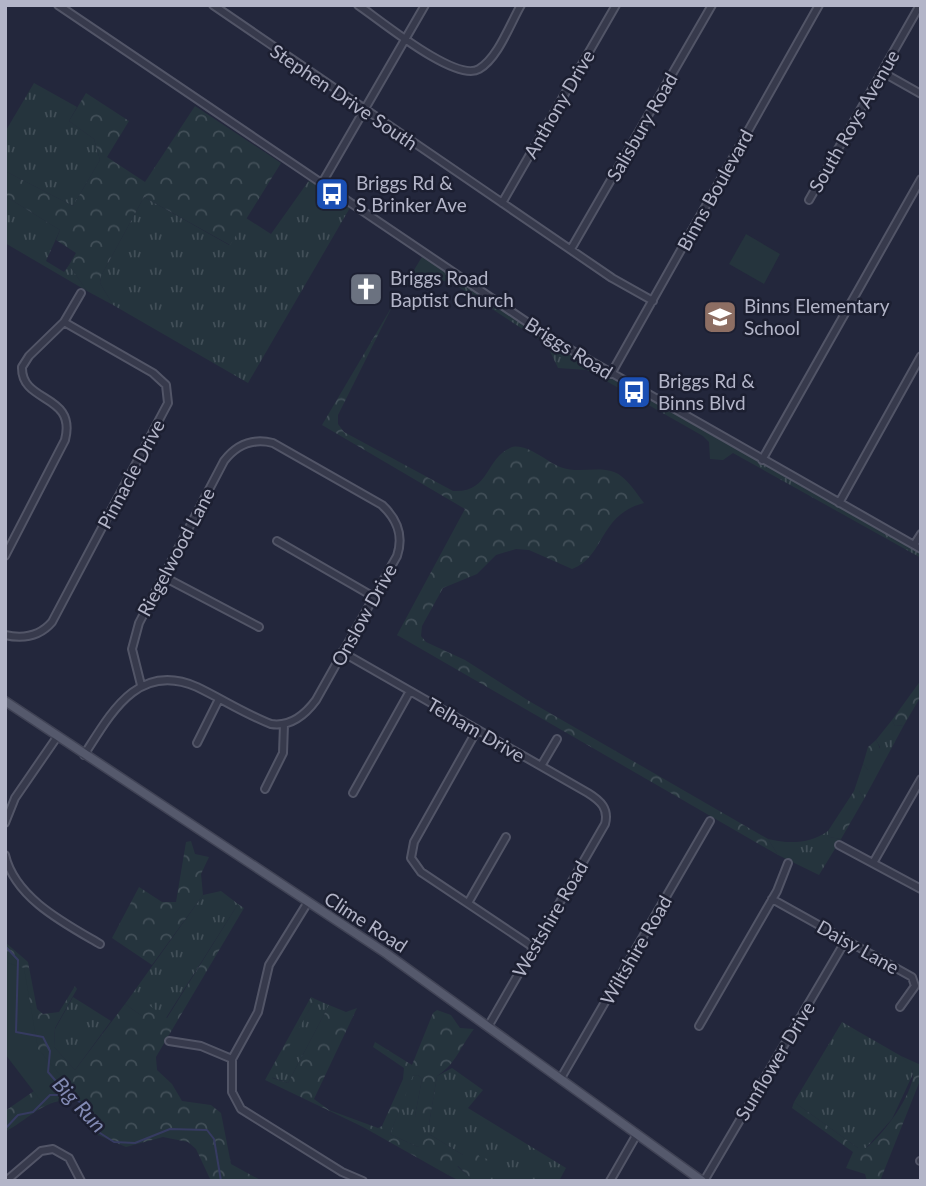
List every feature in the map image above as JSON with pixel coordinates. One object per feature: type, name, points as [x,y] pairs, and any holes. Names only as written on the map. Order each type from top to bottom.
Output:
[{"type":"main road","name":"Clime Road","points":[[5,701],[489,1026],[703,1181]]},
{"type":"street","name":"Briggs Road","points":[[58,5],[552,339],[917,547]]},
{"type":"street","name":"Stephen Drive South","points":[[213,5],[502,203],[653,301]]},
{"type":"street","points":[[358,5],[450,68],[469,73],[481,68],[490,58],[521,5]]},
{"type":"street","points":[[322,183],[425,5]]},
{"type":"street","name":"Anthony Drive","points":[[502,203],[617,5]]},
{"type":"street","name":"Salisbury Road","points":[[571,249],[712,5]]},
{"type":"street","name":"Binns Boulevard","points":[[611,374],[819,5]]},
{"type":"street","name":"South Roys Avenue","points":[[809,200],[920,5]]},
{"type":"street","points":[[882,72],[921,94]]},
{"type":"street","points":[[762,460],[921,179]]},
{"type":"street","points":[[5,556],[65,440],[68,429],[63,412],[29,386],[22,372],[29,356],[64,322],[81,293]]},
{"type":"street","name":"Pinnacle Drive","points":[[5,635],[33,635],[52,622],[168,403],[166,385],[153,373],[64,322]]},
{"type":"street","points":[[839,503],[921,356]]},
{"type":"street","name":"Riegelwood Lane","points":[[141,685],[132,649],[139,623],[224,461],[235,449],[258,441]]},
{"type":"street","name":"Onslow Drive","points":[[258,441],[280,447],[390,513],[399,532],[399,550],[307,712],[284,724]]},
{"type":"street","points":[[917,547],[921,534]]},
{"type":"street","points":[[277,541],[374,597]]},
{"type":"street","points":[[164,577],[259,627]]},
{"type":"street","name":"Telham Drive","points":[[342,652],[595,797],[606,811]]},
{"type":"street","points":[[84,755],[113,710],[141,685],[181,682],[266,722],[284,724],[283,753],[265,789]]},
{"type":"street","points":[[353,793],[411,691]]},
{"type":"street","points":[[197,743],[219,699]]},
{"type":"street","points":[[477,730],[414,842],[411,858],[421,872],[533,947]]},
{"type":"street","points":[[5,823],[15,798],[57,737]]},
{"type":"street","points":[[541,766],[557,739]]},
{"type":"street","points":[[873,863],[921,779]]},
{"type":"street","name":"Westshire Road","points":[[489,1026],[604,824],[606,811]]},
{"type":"street","name":"Wiltshire Road","points":[[561,1078],[710,821]]},
{"type":"street","points":[[468,903],[506,837]]},
{"type":"street","points":[[839,845],[921,889]]},
{"type":"street","points":[[5,855],[14,878],[29,896],[100,944]]},
{"type":"street","points":[[699,1026],[772,899],[788,863]]},
{"type":"street","name":"Daisy Lane","points":[[772,899],[912,977],[915,986],[900,1007]]},
{"type":"street","points":[[308,902],[270,965],[258,1012],[232,1059],[232,1092],[241,1108],[342,1172],[363,1181]]},
{"type":"street","name":"Sunflower Drive","points":[[703,1181],[846,940]]},
{"type":"street","points":[[169,1041],[201,1046],[232,1059]]},
{"type":"street","points":[[610,1181],[638,1134]]},
{"type":"street","points":[[6,1181],[41,1151],[53,1149],[69,1158],[81,1181]]},
{"type":"green space","points":[[34,83],[77,107],[69,121],[94,139],[100,160],[73,206],[5,171],[5,132]]},
{"type":"green space","points":[[86,93],[129,121],[107,157],[145,182],[195,106],[281,163],[230,245],[144,197],[101,276],[100,283],[113,305],[87,291],[69,265],[76,253],[56,240],[60,230],[5,196],[5,171],[73,206],[100,160],[94,139],[69,121]]},
{"type":"green space","points":[[310,179],[351,206],[248,383],[113,305],[100,283],[101,276],[144,197],[229,245],[246,218],[271,234]]},
{"type":"green space","points":[[5,196],[60,230],[46,261],[64,272],[69,265],[87,291],[5,243]]},
{"type":"green space","points":[[746,234],[780,254],[764,284],[729,264]]},
{"type":"green space","points":[[423,255],[589,366],[921,552],[921,558],[733,453],[723,460],[710,459],[709,442],[703,436],[587,370],[558,368],[547,345],[451,282],[420,278],[404,287]]},
{"type":"green space","points":[[394,303],[338,415],[338,424],[344,432],[453,491],[474,487],[502,453],[510,448],[522,447],[567,469],[614,472],[627,481],[644,503],[618,516],[591,555],[572,569],[529,550],[516,549],[496,555],[477,574],[443,588],[422,626],[421,636],[426,642],[465,660],[529,701],[768,839],[778,855],[397,635],[465,509],[322,425]]},
{"type":"green space","points":[[921,680],[921,696],[904,725],[895,726],[892,720]]},
{"type":"green space","points":[[892,720],[895,726],[904,725],[864,799],[859,791],[854,791],[863,764],[868,770],[880,747],[876,740]]},
{"type":"green space","points":[[876,740],[879,759],[873,770],[868,770],[863,764],[868,747]]},
{"type":"green space","points":[[854,791],[859,791],[864,799],[841,839],[829,837],[828,831]]},
{"type":"green space","points":[[828,831],[829,837],[841,839],[819,875],[778,855],[768,839],[799,842]]},
{"type":"green space","points":[[191,841],[195,854],[209,857],[201,874],[203,895],[152,965],[112,938],[139,887],[162,902],[176,902],[186,842]]},
{"type":"green space","points":[[221,891],[238,904],[166,1018],[142,1016],[125,1004],[203,895]]},
{"type":"green space","points":[[238,904],[244,908],[156,1057],[157,1070],[172,1084],[182,1101],[211,1105],[221,1113],[231,1164],[262,1181],[211,1181],[196,1149],[188,1142],[163,1137],[126,1147],[98,1135],[81,1103],[60,1101],[51,1104],[5,1132],[5,1111],[47,1082],[5,1034],[5,942],[28,962],[37,1009],[43,1014],[59,1012],[75,986],[77,989],[55,1028],[54,1047],[75,1070],[125,1004],[142,1016],[150,1006],[167,1018]]},
{"type":"green space","points":[[5,962],[24,968],[38,1049],[74,1091],[44,1105],[5,1054]]},
{"type":"green space","points":[[73,997],[111,1021],[75,1070],[54,1047],[55,1029]]},
{"type":"green space","points":[[311,997],[315,999],[272,1078],[288,1083],[329,1005],[346,1012],[357,1008],[314,1099],[329,1110],[378,1128],[382,1126],[403,1079],[404,1068],[373,1047],[375,1042],[412,1065],[433,1013],[437,1010],[451,1015],[460,1028],[474,1029],[453,1061],[437,1076],[429,1124],[424,1126],[415,1116],[422,1079],[418,1075],[413,1076],[390,1134],[418,1147],[423,1137],[429,1134],[463,1155],[464,1150],[474,1150],[480,1157],[491,1160],[490,1167],[478,1180],[472,1180],[458,1166],[448,1175],[363,1127],[265,1080]]},
{"type":"green space","points":[[315,999],[329,1005],[288,1083],[271,1077]]},
{"type":"green space","points":[[842,1022],[901,1056],[911,1065],[913,1074],[892,1119],[866,1148],[858,1148],[794,1102]]},
{"type":"green space","points":[[901,1056],[921,1065],[921,1078],[880,1181],[867,1181],[865,1174],[846,1168],[853,1152],[792,1108],[794,1102],[858,1148],[866,1148],[888,1125],[912,1083],[913,1071]]},
{"type":"green space","points":[[452,1068],[483,1090],[468,1108],[566,1168],[559,1181],[460,1181],[448,1175],[457,1166],[472,1180],[463,1155],[429,1134],[418,1147],[390,1134],[412,1076],[418,1075],[422,1079],[415,1116],[429,1124],[437,1076]]},
{"type":"waterway","name":"Big Run","points":[[5,946],[18,960],[16,1032],[43,1037],[50,1051],[48,1072],[68,1095],[83,1104],[100,1133],[114,1142],[135,1143],[170,1129],[207,1130],[214,1139],[221,1181]]},
{"type":"waterway","points":[[5,1129],[18,1115],[33,1112],[50,1095],[67,1095]]},
{"type":"place","name":"Briggs Rd & S Brinker Ave","points":[[332,194]]},
{"type":"place","name":"Briggs Road Baptist Church","points":[[366,289]]},
{"type":"place","name":"Binns Elementary School","points":[[720,317]]},
{"type":"place","name":"Briggs Rd & Binns Blvd","points":[[634,392]]}]
